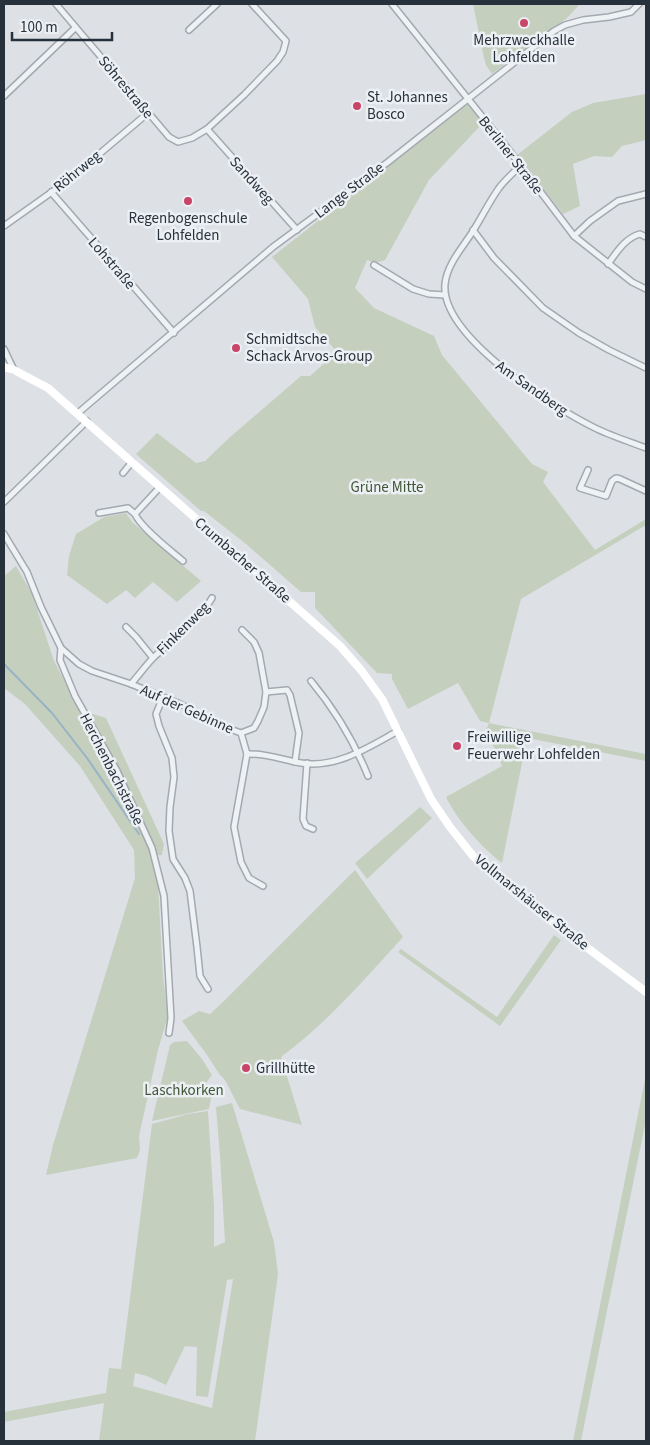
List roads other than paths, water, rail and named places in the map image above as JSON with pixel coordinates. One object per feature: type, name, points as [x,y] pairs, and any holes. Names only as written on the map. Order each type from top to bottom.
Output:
[{"type":"main road","name":"Crumbacher Straße","points":[[4,368],[14,370],[48,388],[340,646],[373,685],[382,699],[431,799]]},
{"type":"main road","name":"Vollmarshäuser Straße","points":[[431,799],[473,856],[521,898],[646,992]]},
{"type":"street","name":"Söhrestraße","points":[[56,4],[169,137],[178,142],[192,138],[207,129]]},
{"type":"street","points":[[189,30],[217,4]]},
{"type":"street","points":[[207,129],[244,95],[283,52],[286,41],[252,4]]},
{"type":"street","name":"Berliner Straße","points":[[392,4],[574,236],[632,282],[646,289]]},
{"type":"street","name":"Lange Straße","points":[[78,414],[262,257],[409,146],[565,24],[631,12],[639,4]]},
{"type":"street","points":[[4,96],[76,28]]},
{"type":"street","name":"Röhrweg","points":[[4,226],[51,192],[148,112]]},
{"type":"street","name":"Sandweg","points":[[207,129],[297,230]]},
{"type":"street","points":[[374,266],[413,289],[429,294],[445,295],[445,283],[450,266],[500,187],[520,166]]},
{"type":"street","name":"Lohstraße","points":[[51,192],[174,333]]},
{"type":"street","points":[[574,236],[590,221],[618,201],[646,194]]},
{"type":"street","points":[[473,230],[494,258],[543,308],[579,334],[646,368]]},
{"type":"street","points":[[608,264],[632,236],[640,234],[646,238]]},
{"type":"street","name":"Am Sandberg","points":[[445,295],[461,326],[482,351],[518,380],[541,397],[598,430],[646,448]]},
{"type":"street","points":[[4,349],[14,370]]},
{"type":"street","points":[[4,502],[87,421]]},
{"type":"street","points":[[123,473],[132,462]]},
{"type":"street","points":[[588,470],[580,488],[606,496],[612,481],[616,478],[646,491]]},
{"type":"street","points":[[135,514],[160,487]]},
{"type":"street","points":[[98,514],[128,508],[144,526],[183,561]]},
{"type":"street","name":"Herchenbachstraße","points":[[4,534],[27,572],[41,607],[61,648],[60,660],[75,696],[117,771],[152,848],[164,896],[171,1018],[169,1033]]},
{"type":"street","name":"Finkenweg","points":[[131,684],[153,658],[196,619],[212,598]]},
{"type":"street","name":"Finkenweg","points":[[126,627],[153,658]]},
{"type":"street","points":[[241,733],[254,728],[264,707],[266,692],[259,653],[254,642],[242,630]]},
{"type":"street","points":[[61,648],[79,664],[108,677],[131,684]]},
{"type":"street","points":[[310,681],[328,702],[348,732],[359,752],[368,776]]},
{"type":"street","name":"Auf der Gebinne","points":[[131,684],[180,704],[241,733],[247,754]]},
{"type":"street","points":[[266,692],[288,690],[299,733],[295,762]]},
{"type":"street","points":[[163,697],[156,714],[172,758],[174,777],[169,831],[173,859],[185,878],[190,891],[200,976],[208,988]]},
{"type":"street","points":[[264,886],[249,878],[241,862],[234,826],[247,754],[257,753],[295,762],[322,763],[343,759],[398,731]]},
{"type":"street","points":[[307,763],[303,819],[306,826],[313,829]]},
{"type":"waterway","points":[[4,664],[52,713],[87,758],[139,834]]},
{"type":"place","name":"Mehrzweckhalle Lohfelden","points":[[524,23]]},
{"type":"place","name":"St. Johannes Bosco","points":[[357,106]]},
{"type":"place","name":"Regenbogenschule Lohfelden","points":[[188,201]]},
{"type":"place","name":"Schmidtsche Schack Arvos-Group","points":[[236,348]]},
{"type":"place","name":"Freiwillige Feuerwehr Lohfelden","points":[[457,746]]},
{"type":"place","name":"Grillhütte","points":[[246,1068]]},
{"type":"park label","name":"Grüne Mitte","points":[[387,487]]},
{"type":"park label","name":"Laschkorken","points":[[184,1090]]}]
